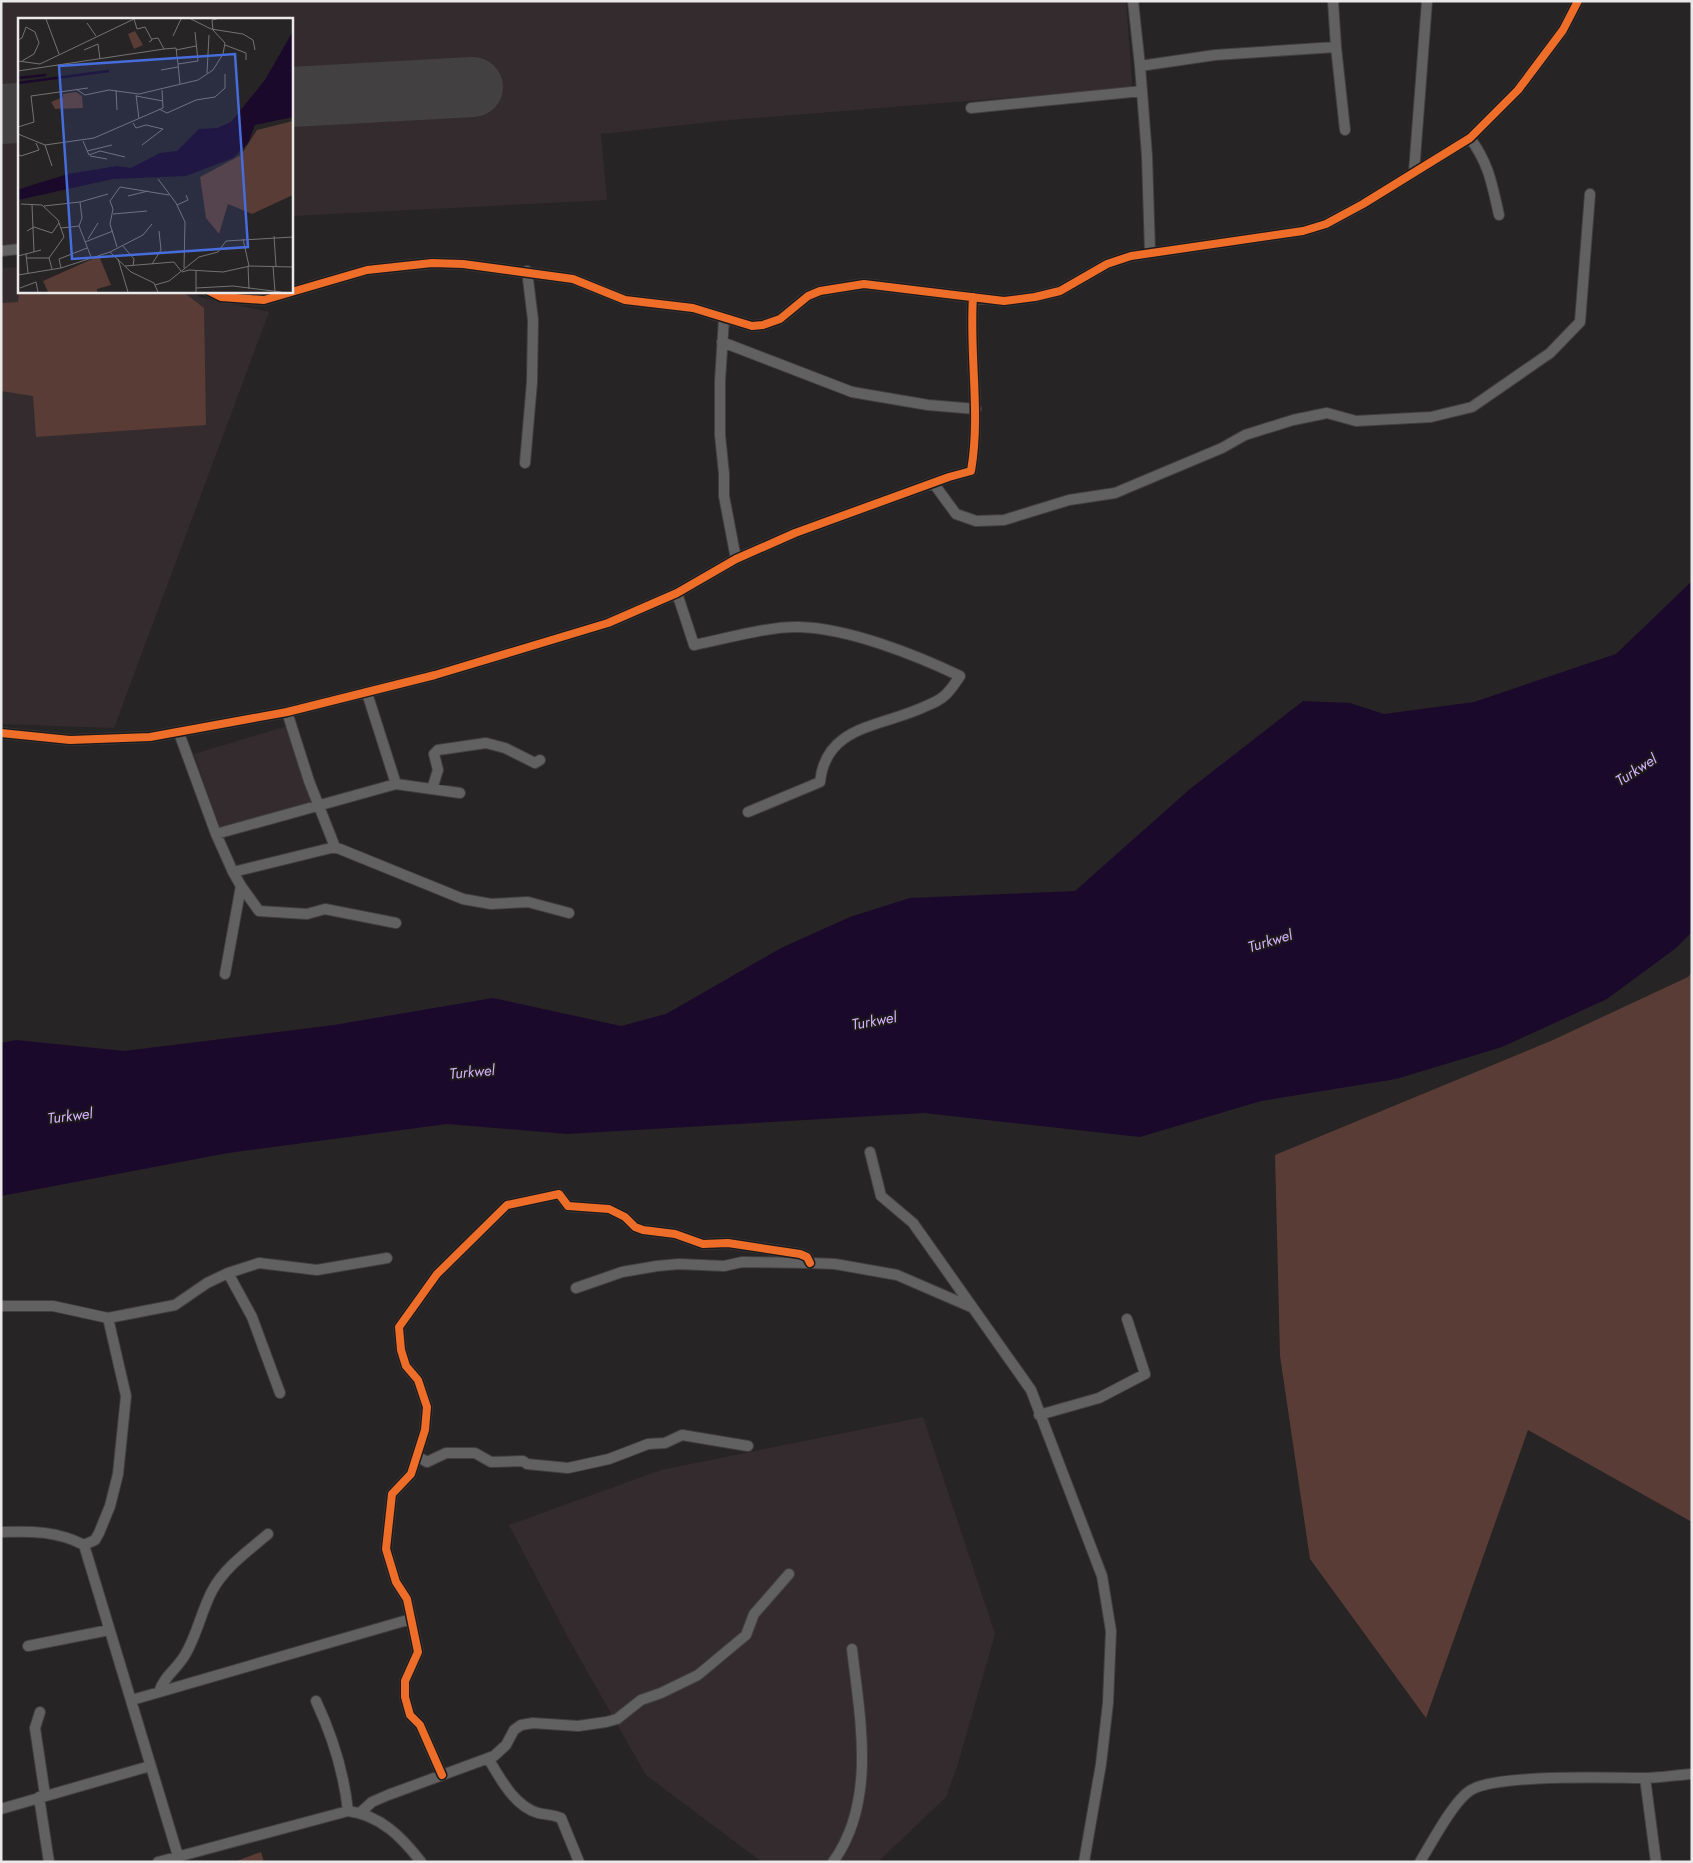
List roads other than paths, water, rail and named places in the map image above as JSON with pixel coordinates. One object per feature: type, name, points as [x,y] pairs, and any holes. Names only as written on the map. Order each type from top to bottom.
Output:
[{"type":"street","points":[[1133,1],[1142,91],[1150,252]]},
{"type":"street","points":[[1333,1],[1345,130]]},
{"type":"street","points":[[1414,172],[1427,1]]},
{"type":"street","points":[[292,292],[355,273],[432,263],[463,264],[527,271],[573,279],[625,300],[693,308],[745,325],[763,325],[780,319],[808,296],[820,291],[864,284],[1004,301],[1035,297],[1060,291],[1107,264],[1150,252],[1267,237],[1326,224],[1470,138],[1518,90],[1563,30],[1578,1]]},
{"type":"street","points":[[1140,66],[1215,55],[1336,47]]},
{"type":"street","points":[[971,108],[1142,91]]},
{"type":"street","points":[[1470,138],[1482,155],[1490,172],[1498,215]]},
{"type":"street","points":[[934,484],[956,514],[976,521],[1004,520],[1069,500],[1115,494],[1222,448],[1245,435],[1300,418],[1327,413],[1356,421],[1431,417],[1472,407],[1550,353],[1580,322],[1590,194]]},
{"type":"street","points":[[1,251],[18,249]]},
{"type":"street","points":[[525,463],[532,382],[533,320],[527,271]]},
{"type":"street","points":[[211,292],[221,297],[264,300],[291,292]]},
{"type":"street","points":[[1,733],[70,740],[109,740],[179,733],[287,712],[516,653],[608,623],[677,593],[736,558],[794,532],[971,471],[976,444],[976,409],[971,351],[973,297]]},
{"type":"street","points":[[724,318],[719,412],[724,496],[736,558]]},
{"type":"street","points":[[722,342],[852,392],[928,405],[976,409]]},
{"type":"street","points":[[677,593],[694,645],[799,626],[860,638],[960,676],[942,698],[914,712],[856,731],[836,743],[824,760],[820,782],[748,812]]},
{"type":"street","points":[[367,692],[396,784]]},
{"type":"street","points":[[287,712],[319,807],[335,847]]},
{"type":"street","points":[[179,733],[216,834],[233,872],[253,905],[259,911],[307,914],[325,909],[396,923]]},
{"type":"street","points":[[432,789],[438,770],[434,754],[438,750],[486,743],[506,748],[535,763],[540,760]]},
{"type":"street","points":[[216,834],[319,807],[396,784],[460,792]]},
{"type":"street","points":[[233,872],[335,847],[463,899],[492,904],[528,902],[569,913]]},
{"type":"street","points":[[224,974],[241,886]]},
{"type":"street","points":[[870,1152],[881,1196],[913,1223],[1032,1390],[1039,1415],[1102,1576],[1110,1631],[1108,1703],[1101,1764],[1084,1862]]},
{"type":"street","points":[[442,1775],[420,1725],[410,1715],[404,1697],[405,1681],[418,1652],[407,1599],[396,1582],[386,1548],[392,1494],[411,1474],[425,1430],[427,1408],[418,1380],[406,1366],[400,1350],[399,1327],[437,1274],[507,1205],[559,1194],[568,1206],[609,1209],[625,1217],[635,1227],[642,1230],[675,1234],[703,1244],[728,1244],[800,1254],[807,1257],[810,1262]]},
{"type":"street","points":[[1,1306],[53,1306],[108,1318],[175,1304],[206,1283],[228,1273],[259,1264],[317,1270],[388,1258]]},
{"type":"street","points":[[576,1288],[622,1272],[657,1266],[679,1264],[724,1266],[742,1262],[810,1262],[835,1264],[898,1275],[972,1308]]},
{"type":"street","points":[[228,1273],[252,1317],[280,1393]]},
{"type":"street","points":[[84,1546],[95,1540],[99,1533],[110,1506],[118,1474],[126,1396],[108,1318]]},
{"type":"street","points":[[1039,1415],[1099,1398],[1145,1374],[1127,1319]]},
{"type":"street","points":[[417,1456],[427,1462],[446,1453],[475,1453],[491,1462],[523,1461],[528,1464],[568,1468],[609,1459],[639,1446],[665,1442],[682,1435],[748,1446]]},
{"type":"street","points":[[1,1532],[20,1531],[65,1535],[84,1546],[178,1856]]},
{"type":"street","points":[[159,1692],[163,1679],[185,1656],[205,1605],[219,1580],[233,1564],[268,1534]]},
{"type":"street","points":[[362,1812],[372,1802],[488,1758],[503,1749],[510,1734],[521,1725],[533,1723],[578,1726],[617,1719],[641,1700],[661,1693],[698,1674],[746,1635],[754,1614],[789,1574]]},
{"type":"street","points":[[132,1700],[411,1619]]},
{"type":"street","points":[[28,1646],[109,1630]]},
{"type":"street","points":[[833,1862],[850,1834],[862,1776],[862,1744],[852,1649]]},
{"type":"street","points":[[316,1701],[330,1736],[346,1794],[348,1811]]},
{"type":"street","points":[[40,1712],[35,1728],[48,1862]]},
{"type":"street","points":[[488,1758],[511,1794],[520,1802],[538,1813],[548,1812],[561,1818],[579,1862]]},
{"type":"street","points":[[1,1809],[150,1766]]},
{"type":"street","points":[[1420,1862],[1460,1800],[1471,1790],[1499,1783],[1532,1780],[1645,1778],[1692,1774]]},
{"type":"street","points":[[1645,1778],[1656,1862]]},
{"type":"street","points":[[158,1862],[348,1811],[362,1812],[389,1827],[421,1862]]},
{"type":"water","name":"Turkwel","points":[[1692,581],[1692,932],[1676,948],[1607,999],[1502,1047],[1396,1079],[1261,1101],[1140,1137],[924,1113],[567,1134],[447,1124],[228,1153],[1,1196],[1,1043],[16,1040],[124,1051],[334,1025],[493,998],[621,1026],[666,1014],[781,948],[850,917],[910,898],[1075,891],[1190,789],[1303,701],[1350,703],[1384,714],[1474,702],[1616,654]]}]
